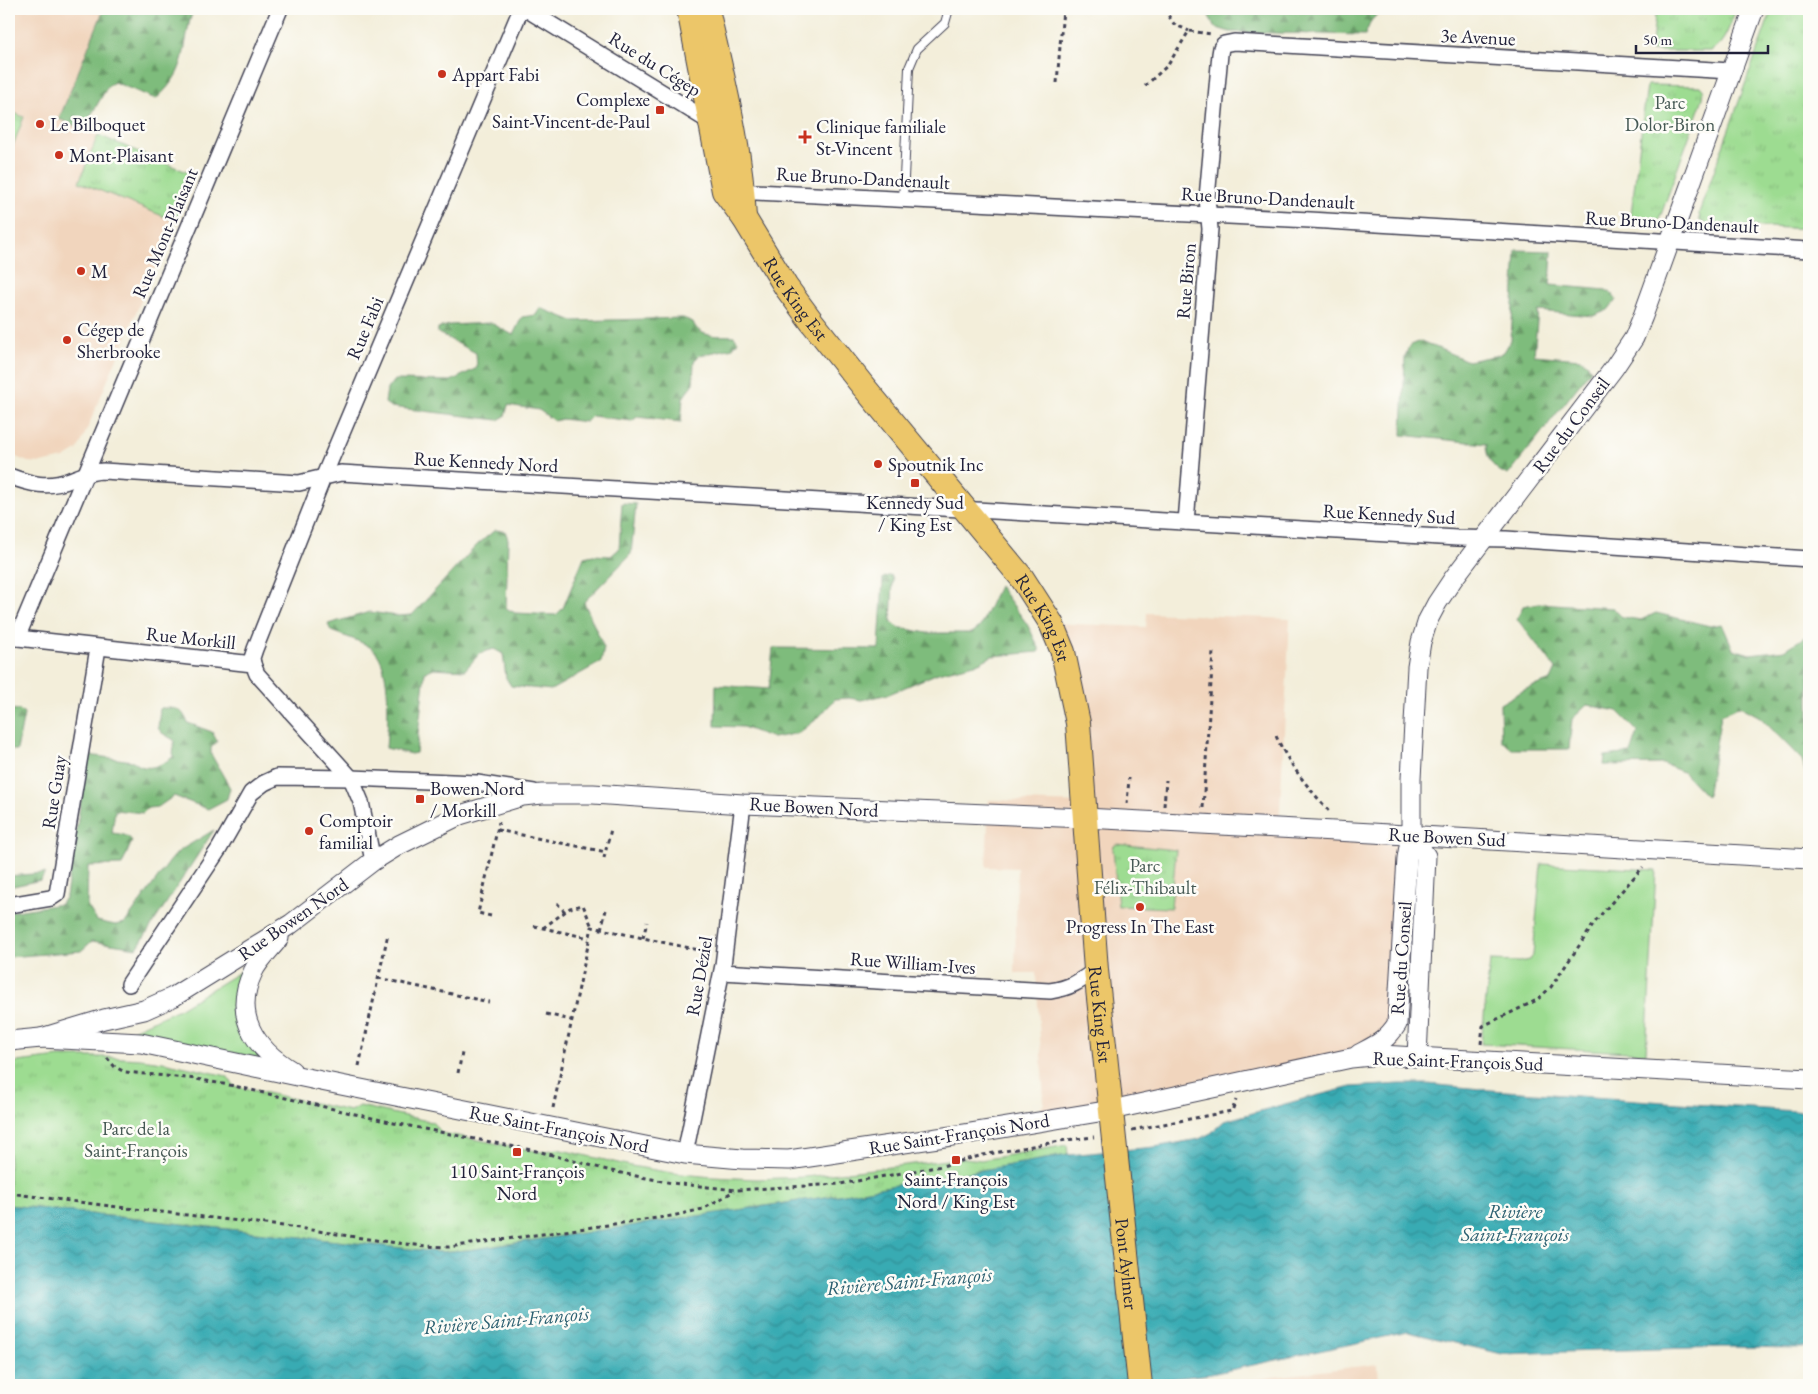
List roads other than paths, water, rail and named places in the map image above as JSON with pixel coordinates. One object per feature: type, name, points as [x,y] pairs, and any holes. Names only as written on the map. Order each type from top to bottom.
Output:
[{"type":"main road","name":"Rue King Est","points":[[690,9],[712,123],[744,218],[771,265],[812,322],[863,386],[1022,578],[1051,623],[1059,640],[1078,723],[1096,970],[1114,1141]]},
{"type":"main road","name":"Rue King Est","points":[[708,9],[728,103],[734,191]]},
{"type":"main road","name":"Pont Aylmer","points":[[1114,1141],[1140,1385]]},
{"type":"street","name":"Rue Mont-Plaisant","points":[[13,638],[86,473],[280,9]]},
{"type":"street","name":"Rue Fabi","points":[[253,664],[252,658],[255,649],[323,478],[521,9]]},
{"type":"street","name":"Rue du Cégep","points":[[526,9],[712,123]]},
{"type":"street","name":"Rue du Conseil","points":[[1351,1058],[1380,1043],[1389,1036],[1396,1024],[1407,858],[1411,834],[1410,779],[1417,667],[1421,642],[1428,620],[1452,579],[1625,354],[1643,316],[1754,9]]},
{"type":"street","name":"3e Avenue","points":[[1226,43],[1731,71]]},
{"type":"street","name":"Rue Biron","points":[[1186,522],[1210,229],[1208,198],[1220,54],[1221,48],[1226,43]]},
{"type":"street","name":"Rue Bruno-Dandenault","points":[[734,191],[1209,215],[1809,250]]},
{"type":"street","name":"Rue Kennedy Nord","points":[[9,476],[40,485],[52,485],[86,473],[103,471],[299,483],[341,473],[965,509]]},
{"type":"street","name":"Rue Kennedy Sud","points":[[965,509],[1809,559]]},
{"type":"street","name":"Rue Morkill","points":[[13,638],[253,664],[257,674],[350,778],[361,802],[373,861]]},
{"type":"street","name":"Rue Guay","points":[[9,905],[51,898],[57,894],[98,648]]},
{"type":"street","name":"Rue Bowen Nord","points":[[129,984],[219,849],[251,793],[264,783],[277,777],[477,783],[542,794],[594,794],[743,804],[1085,818]]},
{"type":"street","points":[[1372,832],[1393,823],[1405,807],[1410,779]]},
{"type":"street","name":"Rue Bowen Nord","points":[[41,1038],[104,1019],[144,1010],[173,997],[291,924],[373,861],[399,845],[460,815],[503,802],[542,794]]},
{"type":"street","name":"Rue Déziel","points":[[685,1154],[722,972],[743,804]]},
{"type":"street","name":"Rue Bowen Sud","points":[[1085,818],[1411,834],[1809,859]]},
{"type":"street","name":"Rue du Conseil","points":[[1411,834],[1426,856],[1417,1057]]},
{"type":"street","points":[[291,924],[254,970],[247,986],[246,1016],[258,1043],[266,1052],[304,1078]]},
{"type":"street","name":"Rue William-Ives","points":[[722,972],[1050,991],[1075,985],[1096,970]]},
{"type":"street","name":"Rue Saint-François Nord","points":[[9,1041],[41,1038],[141,1043],[304,1078],[685,1154],[742,1159],[789,1160],[1111,1110]]},
{"type":"street","name":"Rue Saint-François Sud","points":[[1111,1110],[1351,1058],[1381,1055],[1809,1079]]},
{"type":"lane","points":[[903,200],[909,68],[917,49],[945,23],[949,9]]},
{"type":"water","name":"Rivière Saint-François","points":[[1428,1084],[1809,1112],[1809,1348],[1722,1347],[1502,1354],[1408,1332],[1211,1374],[1114,1385],[9,1385],[9,1205],[437,1252],[468,1250],[839,1195],[1068,1155],[1155,1147],[1199,1139],[1211,1133],[1224,1121],[1303,1099],[1351,1087]]},
{"type":"place","name":"Appart Fabi","points":[[442,74]]},
{"type":"place","name":"Complexe Saint-Vincent-de-Paul","points":[[660,110]]},
{"type":"place","name":"Le Bilboquet","points":[[40,124]]},
{"type":"place","name":"Clinique familiale St-Vincent","points":[[805,137]]},
{"type":"place","name":"Mont-Plaisant","points":[[59,155]]},
{"type":"place","name":"M","points":[[81,271]]},
{"type":"place","name":"Cégep de Sherbrooke","points":[[67,340]]},
{"type":"place","name":"Spoutnik Inc","points":[[878,464]]},
{"type":"place","name":"Kennedy Sud / King Est","points":[[915,483]]},
{"type":"place","name":"Bowen Nord / Morkill","points":[[420,799]]},
{"type":"place","name":"Comptoir familial","points":[[309,831]]},
{"type":"place","name":"Progress In The East","points":[[1140,907]]},
{"type":"place","name":"110 Saint-François Nord","points":[[517,1152]]},
{"type":"place","name":"Saint-François Nord / King Est","points":[[956,1160]]},
{"type":"park label","name":"Parc Dolor-Biron","points":[[1670,113]]},
{"type":"park label","name":"Parc Félix-Thibault","points":[[1145,876]]},
{"type":"park label","name":"Parc de la Saint-François","points":[[136,1139]]}]
